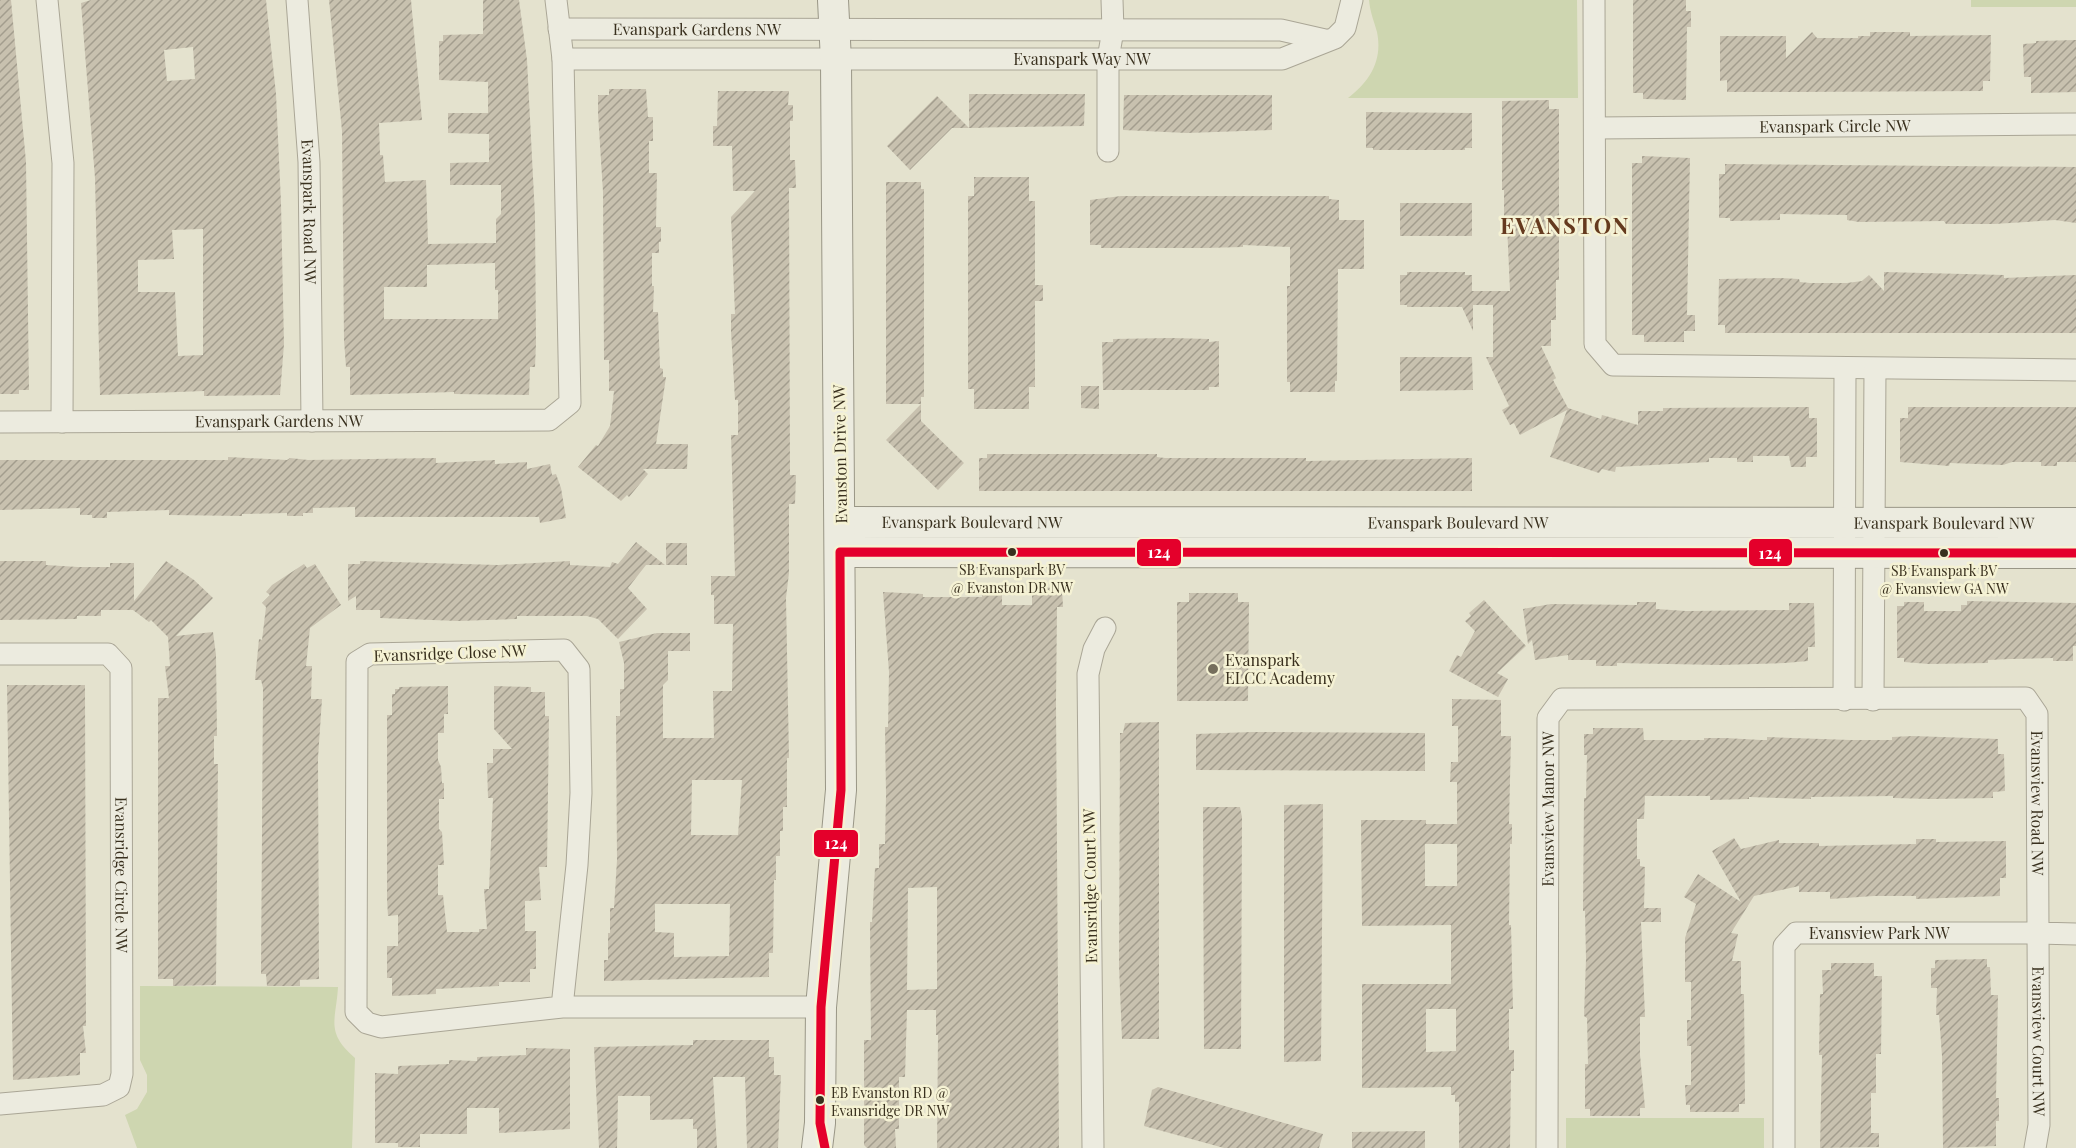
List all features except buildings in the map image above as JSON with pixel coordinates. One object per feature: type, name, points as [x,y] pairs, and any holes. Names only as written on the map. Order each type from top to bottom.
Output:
[{"type":"street","points":[[47,0],[63,163],[62,423]]},
{"type":"street","name":"Evanspark Road NW","points":[[297,0],[309,162],[312,421]]},
{"type":"street","name":"Evanspark Gardens NW","points":[[0,422],[549,420],[570,403],[563,59],[556,0]]},
{"type":"street","points":[[1108,151],[1108,59],[1113,30],[1112,0]]},
{"type":"street","name":"Evanspark Way NW","points":[[836,61],[1282,59],[1325,40],[1335,38],[1345,28],[1352,0]]},
{"type":"street","points":[[1594,0],[1595,344],[1613,365],[2076,370]]},
{"type":"street","name":"Evanspark Gardens NW","points":[[560,29],[834,14]]},
{"type":"street","name":"Evanspark Way NW","points":[[834,14],[1113,30],[1281,30],[1325,40]]},
{"type":"street","name":"Evanston Drive NW","points":[[821,1140],[821,1007],[841,790],[834,14]]},
{"type":"street","name":"Evanspark Gardens NW","points":[[563,59],[836,61]]},
{"type":"street","name":"Evanspark Circle NW","points":[[1595,128],[2076,124]]},
{"type":"street","points":[[1845,369],[1844,553],[1859,700]]},
{"type":"street","points":[[1859,700],[1874,553],[1875,369]]},
{"type":"street","name":"Evanspark Boulevard NW","points":[[840,522],[2076,523]]},
{"type":"street","name":"Evanspark Boulevard NW","points":[[840,552],[2076,553]]},
{"type":"street","name":"Evansridge Court NW","points":[[1093,1148],[1088,674],[1094,649],[1105,628]]},
{"type":"street","name":"Evansridge Close NW","points":[[562,1007],[577,865],[580,805],[579,669],[564,650],[370,654],[357,662],[356,1012],[368,1023],[381,1027],[562,1007],[821,1007]]},
{"type":"street","name":"Evansridge Circle NW","points":[[0,654],[108,654],[121,668],[122,1050],[122,1074],[118,1087],[103,1095],[0,1104]]},
{"type":"street","name":"Evansview Road NW","points":[[1859,700],[2026,698],[2037,714],[2038,933]]},
{"type":"street","name":"Evansview Manor NW","points":[[1547,1148],[1548,718],[1562,699],[1859,700]]},
{"type":"street","name":"Evansview Park NW","points":[[1784,1148],[1784,946],[1796,933],[2038,933]]},
{"type":"street","points":[[2038,933],[2076,934]]},
{"type":"street","name":"Evansview Court NW","points":[[2034,1148],[2039,1125],[2038,933]]},
{"type":"green space","points":[[1369,0],[1577,0],[1578,98],[1348,98],[1368,78],[1378,52],[1377,32]]},
{"type":"green space","points":[[1971,0],[2076,0],[2076,7],[1971,7]]},
{"type":"green space","points":[[140,986],[338,987],[336,1033],[339,1041],[355,1058],[352,1148],[137,1148],[125,1115],[137,1109],[147,1092],[147,1075],[140,1060]]},
{"type":"green space","points":[[1566,1118],[1764,1118],[1764,1148],[1566,1148]]},
{"type":"transit line","name":"124","points":[[825,1148],[820,1123],[821,1007],[841,790],[840,552],[2076,553]]},
{"type":"place","name":"SB Evanspark BV @ Evanston DR NW","points":[[1012,552]]},
{"type":"place","name":"SB Evanspark BV @ Evansview GA NW","points":[[1944,553]]},
{"type":"place","name":"Evanspark ELCC Academy","points":[[1213,669]]},
{"type":"place","name":"EB Evanston RD @ Evansridge DR NW","points":[[820,1100]]},
{"type":"district","name":"EVANSTON","points":[[1565,226]]}]
